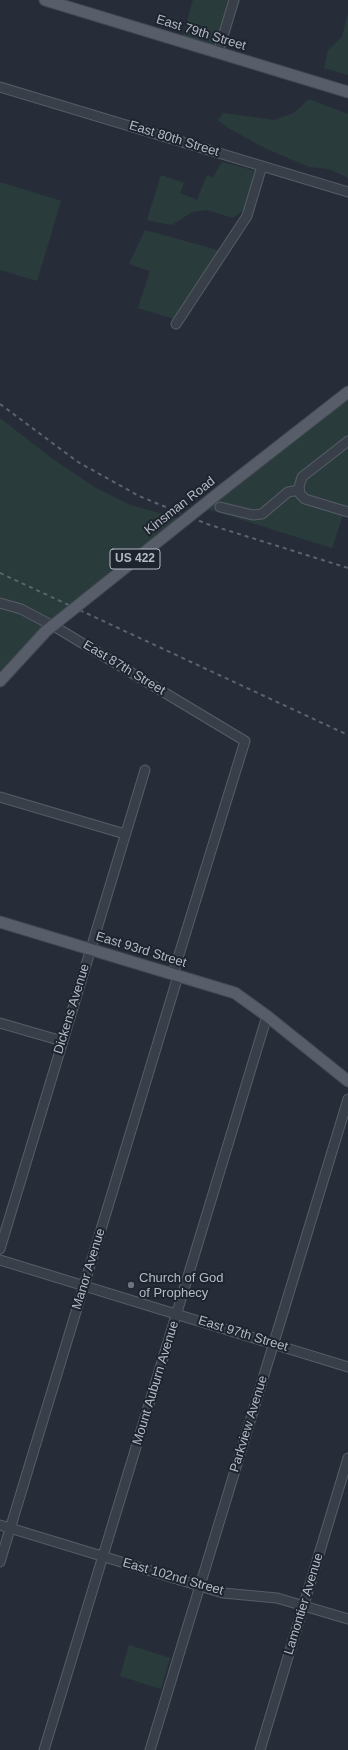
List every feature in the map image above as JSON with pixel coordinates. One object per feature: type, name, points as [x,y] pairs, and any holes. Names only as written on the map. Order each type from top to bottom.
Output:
[{"type":"main road","name":"East 79th Street","points":[[45,0],[348,92]]},
{"type":"main road","name":"Kinsman Road","points":[[0,681],[46,631],[348,392]]},
{"type":"main road","name":"East 93rd Street","points":[[0,922],[235,993],[267,1016],[348,1080]]},
{"type":"street","points":[[218,53],[234,0]]},
{"type":"street","name":"East 80th Street","points":[[0,87],[348,192]]},
{"type":"street","points":[[176,324],[247,216],[262,166]]},
{"type":"street","points":[[348,441],[302,476],[299,490],[300,494],[305,499],[348,512]]},
{"type":"street","points":[[220,507],[253,515],[262,514],[288,492],[299,490]]},
{"type":"street","name":"East 87th Street","points":[[0,603],[21,609],[57,628],[245,741]]},
{"type":"street","name":"Manor Avenue","points":[[0,1562],[84,1286],[245,741]]},
{"type":"street","name":"Dickens Avenue","points":[[0,1249],[145,770]]},
{"type":"street","points":[[0,797],[125,834]]},
{"type":"street","name":"Mount Auburn Avenue","points":[[44,1750],[267,1016]]},
{"type":"street","points":[[0,1023],[62,1041]]},
{"type":"street","name":"Parkview Avenue","points":[[150,1750],[348,1099]]},
{"type":"street","name":"East 97th Street","points":[[0,1260],[348,1367]]},
{"type":"street","name":"Lamontier Avenue","points":[[260,1750],[348,1458]]},
{"type":"street","name":"East 102nd Street","points":[[0,1525],[223,1593],[278,1598],[348,1619]]},
{"type":"shaded area","points":[[193,0],[234,0],[218,53],[181,42]]},
{"type":"shaded area","points":[[348,13],[348,75],[324,68],[328,50],[342,37]]},
{"type":"shaded area","points":[[309,99],[348,114],[348,178],[329,169],[309,167],[265,148],[228,128],[218,120],[223,113],[274,120],[294,113]]},
{"type":"shaded area","points":[[222,162],[260,172],[251,205],[233,218],[207,210],[192,212],[172,225],[147,220],[161,175],[184,183],[180,193],[197,200],[207,175],[213,177]]},
{"type":"shaded area","points":[[0,182],[61,201],[37,281],[0,270]]},
{"type":"shaded area","points":[[145,230],[221,251],[174,319],[138,308],[150,271],[129,264]]},
{"type":"shaded area","points":[[348,392],[348,516],[343,515],[332,548],[201,507]]},
{"type":"shaded area","points":[[0,418],[54,460],[96,488],[130,505],[185,520],[93,592],[0,681]]},
{"type":"shaded area","points":[[129,1645],[170,1658],[161,1689],[120,1676]]},
{"type":"railway","points":[[0,404],[78,462],[139,496],[207,524],[348,568]]},
{"type":"railway","points":[[0,573],[348,735]]},
{"type":"place","name":"Church of God of Prophecy","points":[[131,1285]]}]
